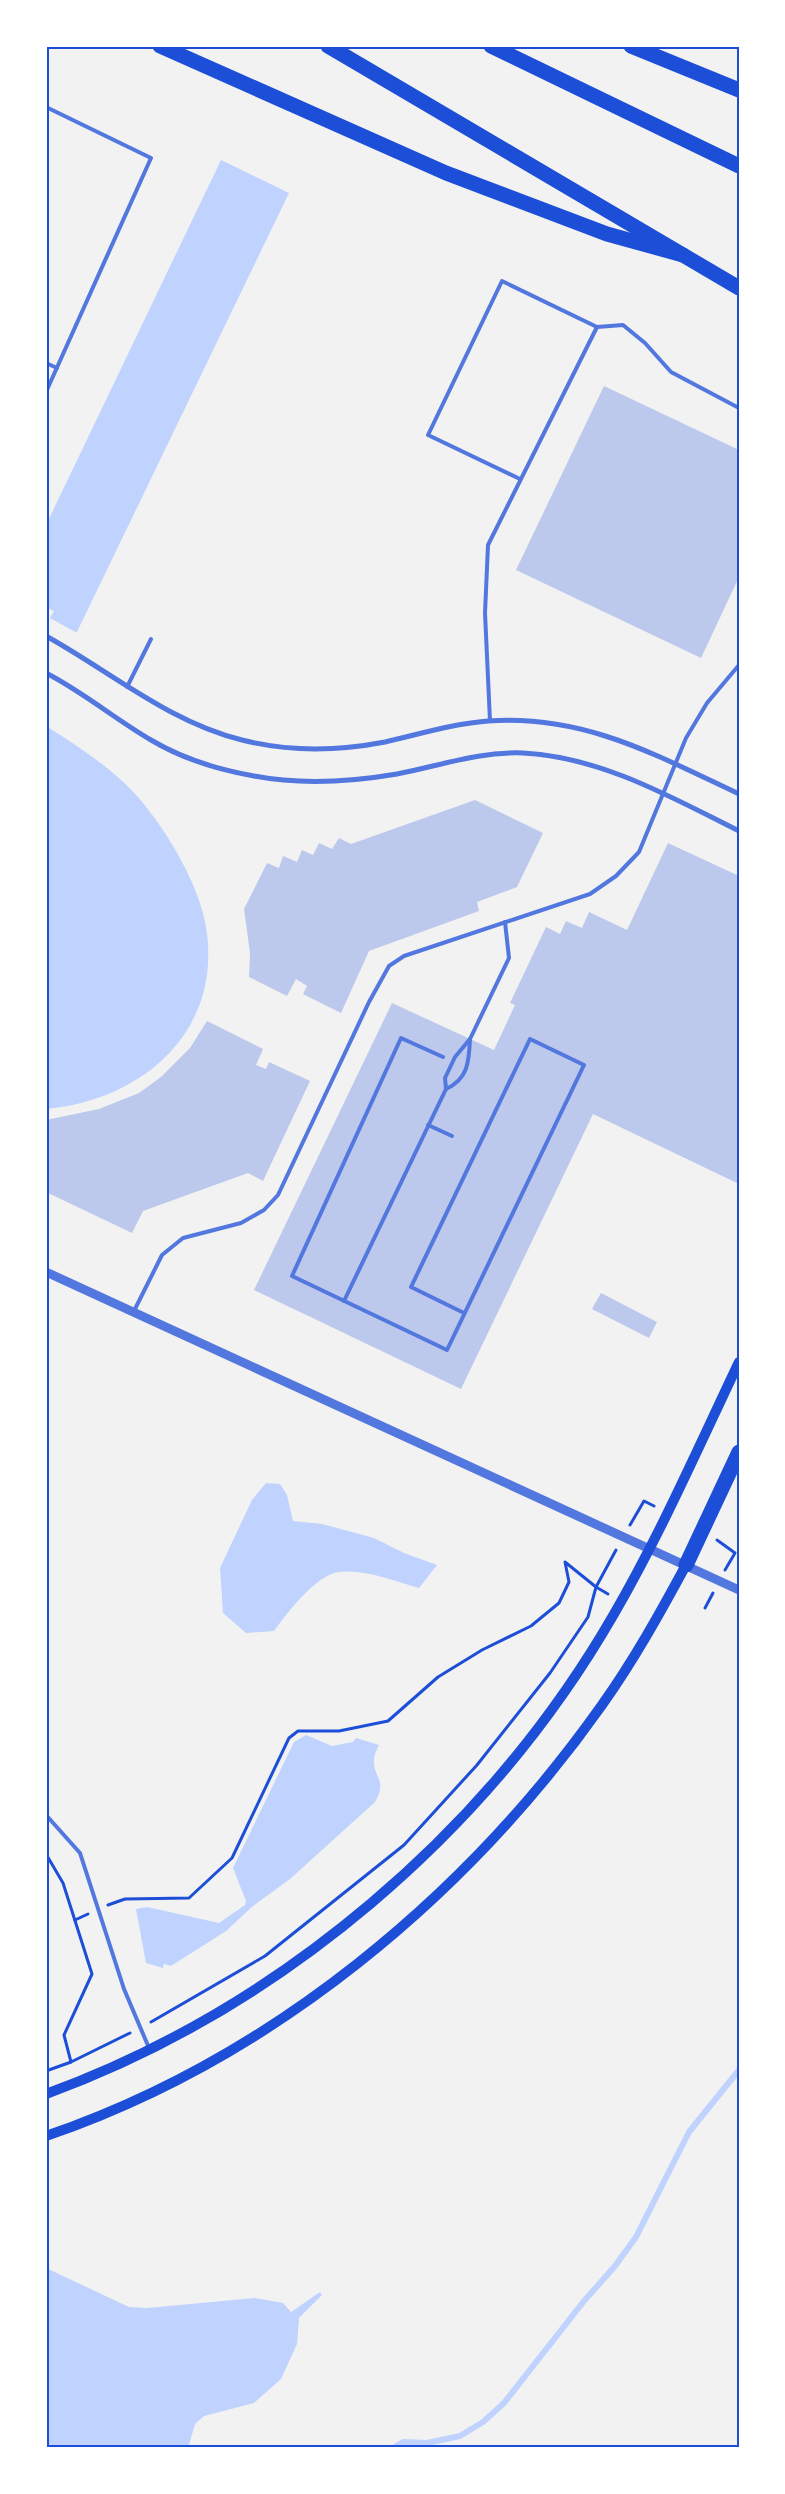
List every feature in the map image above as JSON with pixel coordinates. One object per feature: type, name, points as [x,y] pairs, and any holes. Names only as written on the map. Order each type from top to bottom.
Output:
[{"type":"highway","points":[[160,46],[446,172],[608,234],[683,255]]},
{"type":"highway","points":[[328,46],[739,288]]},
{"type":"highway","points":[[491,46],[739,166]]},
{"type":"highway","points":[[631,46],[739,90]]},
{"type":"highway","points":[[686,1565],[739,1452]]},
{"type":"main road","points":[[46,2094],[104,2070],[149,2048],[229,2004],[316,1946],[382,1893],[444,1835],[505,1768],[551,1709],[613,1615],[650,1548],[739,1362]]},
{"type":"main road","points":[[46,2136],[112,2110],[159,2088],[253,2036],[344,1974],[429,1903],[494,1839],[583,1732],[640,1647],[686,1565]]},
{"type":"street","points":[[46,636],[160,707],[217,733],[243,741],[289,748],[337,749],[361,746],[418,732],[490,721],[548,722],[603,734],[676,764],[739,794]]},
{"type":"street","points":[[46,673],[77,689],[152,741],[217,767],[254,776],[294,781],[350,780],[398,774],[481,756],[522,753],[555,757],[591,765],[665,794],[739,831]]},
{"type":"street","points":[[46,1272],[739,1590]]},
{"type":"lane","points":[[46,107],[151,158],[46,392]]},
{"type":"lane","points":[[520,480],[428,435],[502,281],[596,327],[623,325],[645,342],[672,372],[739,408]]},
{"type":"lane","points":[[490,721],[486,612],[488,545],[596,327]]},
{"type":"lane","points":[[46,363],[57,368]]},
{"type":"lane","points":[[127,686],[151,639]]},
{"type":"lane","points":[[133,1313],[162,1255],[183,1238],[241,1223],[264,1210],[278,1195],[369,1002],[389,966],[404,956],[590,894],[616,876],[639,852],[665,794],[686,738],[707,703],[739,665]]},
{"type":"lane","points":[[344,1301],[446,1089],[446,1078],[455,1057],[470,1039],[509,958],[505,922]]},
{"type":"lane","points":[[442,1057],[401,1038],[292,1276],[447,1350],[584,1064],[530,1039],[411,1287],[464,1313]]},
{"type":"lane","points":[[446,1089],[458,1083],[462,1076],[468,1063],[470,1039]]},
{"type":"lane","points":[[428,1125],[452,1136]]},
{"type":"lane","points":[[46,1815],[80,1853],[124,1989],[149,2048]]},
{"type":"path","points":[[46,2071],[71,2062],[141,2028],[265,1956],[404,1846],[478,1765],[550,1673],[588,1617],[596,1588],[565,1562],[569,1582],[559,1603],[531,1626],[482,1650],[438,1677],[388,1721],[339,1731],[298,1731],[289,1738],[232,1858],[214,1877],[189,1898],[125,1899],[75,1920]]},
{"type":"path","points":[[46,1854],[63,1883],[92,1974],[64,2035],[71,2062]]},
{"type":"water","points":[[221,160],[289,193],[46,696],[46,525]]},
{"type":"water","points":[[46,726],[89,754],[116,775],[140,799],[159,824],[184,866],[198,897],[206,927],[208,964],[202,998],[189,1027],[169,1053],[144,1075],[115,1091],[82,1103],[46,1109]]},
{"type":"water","points":[[266,1483],[280,1484],[287,1495],[293,1521],[322,1524],[374,1538],[404,1553],[437,1565],[419,1588],[359,1572],[330,1574],[303,1596],[274,1631],[246,1633],[223,1613],[220,1568],[252,1500]]},
{"type":"water","points":[[306,1735],[332,1746],[353,1742],[356,1738],[379,1745],[375,1754],[374,1766],[380,1789],[375,1802],[290,1879],[253,1906],[226,1931],[171,1966],[164,1964],[163,1968],[146,1963],[136,1909],[147,1907],[219,1923],[245,1905],[246,1901],[233,1868],[294,1742]]},
{"type":"water","points":[[46,2268],[129,2307],[147,2308],[255,2298],[283,2303],[291,2312],[320,2292],[322,2295],[299,2318],[297,2344],[281,2379],[254,2403],[204,2416],[195,2424],[188,2448],[46,2448]]},
{"type":"pier","points":[[46,607],[54,611],[50,618],[79,634],[50,695],[46,693]]},
{"type":"building","points":[[604,386],[739,450],[739,577],[701,658],[516,570]]},
{"type":"building","points":[[475,800],[543,833],[517,887],[477,902],[479,911],[369,951],[341,1013],[303,994],[307,986],[296,979],[287,996],[249,977],[250,953],[244,909],[267,863],[279,868],[283,856],[297,862],[302,850],[313,855],[319,843],[332,849],[339,838],[351,844]]},
{"type":"building","points":[[668,843],[739,876],[739,1184],[593,1114],[461,1389],[254,1290],[392,1003],[494,1050],[515,1005],[510,1003],[546,927],[560,934],[566,921],[582,928],[589,912],[627,930]]},
{"type":"building","points":[[207,1021],[263,1049],[256,1065],[266,1069],[269,1062],[310,1081],[263,1181],[248,1173],[143,1211],[132,1233],[46,1192],[46,1120],[99,1109],[139,1093],[161,1077],[190,1048]]},
{"type":"building","points":[[601,1293],[657,1322],[649,1338],[592,1309]]},
{"type":"waterway","points":[[393,2448],[403,2442],[427,2443],[460,2436],[483,2422],[504,2403],[584,2301],[615,2266],[636,2237],[689,2132],[739,2070]]}]
